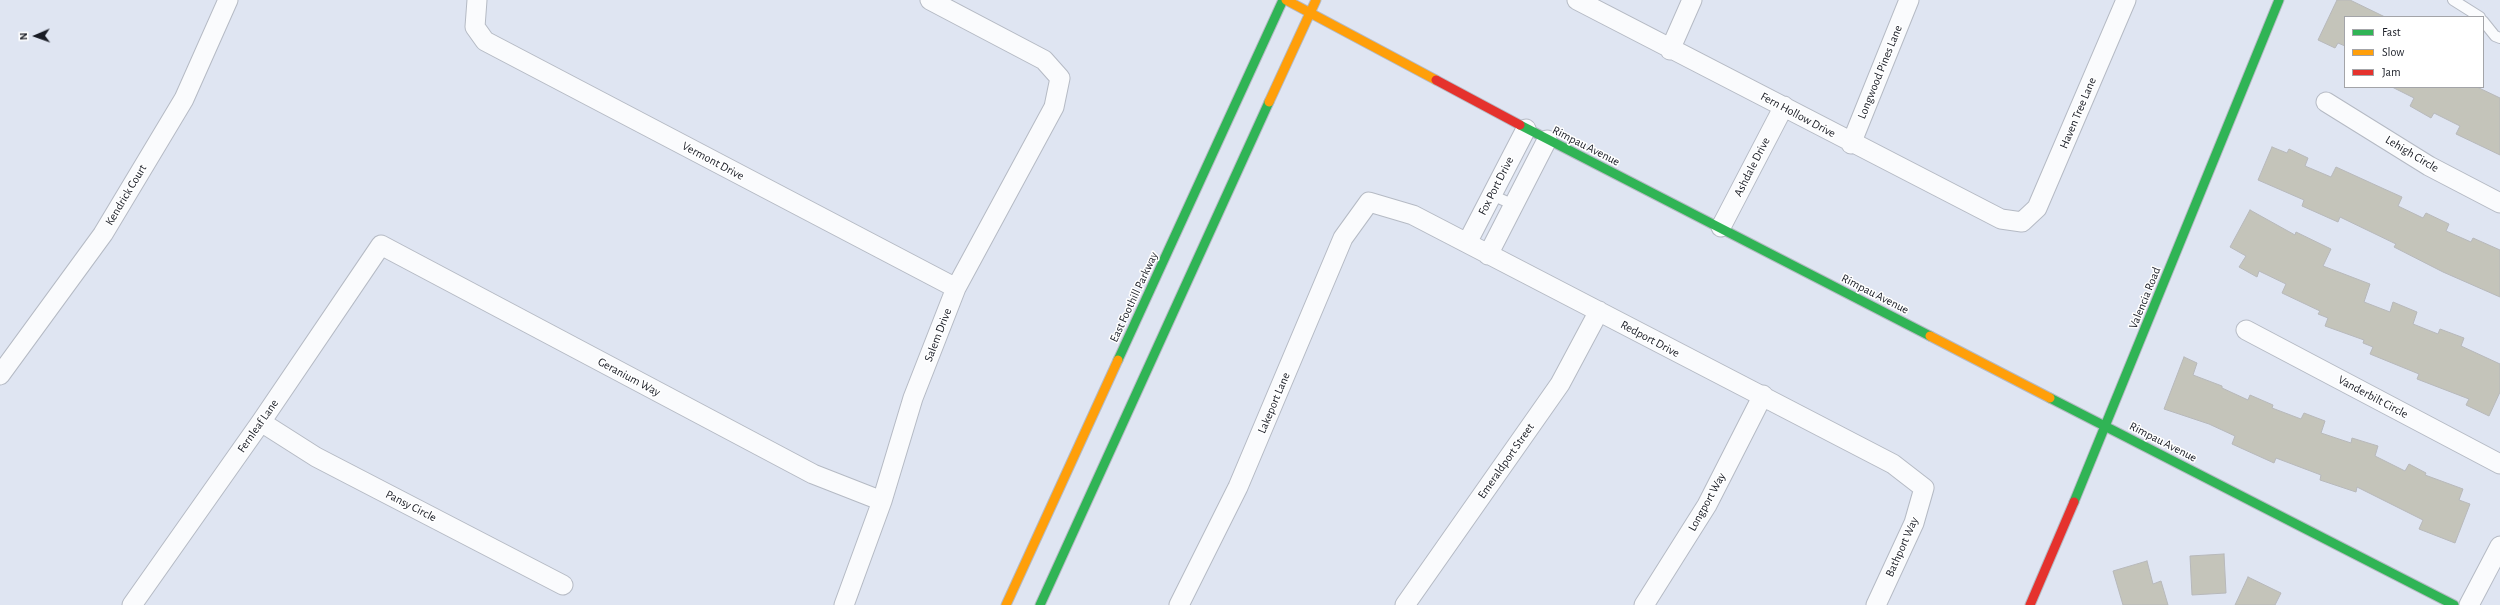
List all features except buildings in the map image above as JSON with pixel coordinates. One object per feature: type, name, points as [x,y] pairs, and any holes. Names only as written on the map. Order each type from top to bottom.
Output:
[{"type":"main road","name":"East Foothill Parkway","points":[[1006,605],[1283,0]]},
{"type":"main road","name":"Rimpau Avenue","points":[[1286,0],[1547,140],[2454,605]]},
{"type":"main road","points":[[1040,605],[1316,0]]},
{"type":"main road","name":"Valencia Road","points":[[2030,605],[2106,427],[2279,0]]},
{"type":"street","name":"Kendrick Court","points":[[0,376],[103,234],[184,99],[228,0]]},
{"type":"street","name":"Vermont Drive","points":[[477,0],[475,27],[485,41],[956,288]]},
{"type":"street","name":"Fern Hollow Drive","points":[[1577,0],[1670,50],[1784,106],[1851,144],[2001,219],[2022,222]]},
{"type":"street","points":[[1670,50],[1692,0]]},
{"type":"street","name":"Longwood Pines Lane","points":[[1851,144],[1909,0]]},
{"type":"street","name":"Haven Tree Lane","points":[[2022,222],[2037,208],[2126,0]]},
{"type":"street","name":"Salem Drive","points":[[844,605],[882,501],[913,398],[956,288],[1054,107],[1060,78],[1044,60],[942,3]]},
{"type":"street","name":"Lehigh Circle","points":[[2326,102],[2429,166],[2500,203]]},
{"type":"street","name":"Ashdale Drive","points":[[1721,228],[1784,106]]},
{"type":"street","name":"Fox Port Drive","points":[[1467,243],[1526,128]]},
{"type":"street","name":"Fox Port Drive","points":[[1488,255],[1547,140]]},
{"type":"street","name":"Redport Drive","points":[[1369,202],[1413,215],[1893,464],[1924,488]]},
{"type":"street","name":"Lakeport Lane","points":[[1179,605],[1238,487],[1343,238],[1369,202]]},
{"type":"street","name":"Fernleaf Lane","points":[[138,603],[381,245]]},
{"type":"street","name":"Geranium Way","points":[[381,245],[813,474],[882,501]]},
{"type":"street","name":"Emeraldport Street","points":[[1405,605],[1560,384],[1598,311]]},
{"type":"street","name":"Vanderbilt Circle","points":[[2246,330],[2500,464]]},
{"type":"street","name":"Longport Way","points":[[1644,605],[1707,505],[1762,395]]},
{"type":"street","name":"Pansy Circle","points":[[261,422],[316,457],[564,585]]},
{"type":"street","name":"Bathport Way","points":[[1876,605],[1914,523],[1924,488]]},
{"type":"street","points":[[2469,605],[2500,546]]},
{"type":"lane","points":[[2453,0],[2478,16]]},
{"type":"lane","points":[[2484,22],[2499,37]]},
{"type":"lane","points":[[1492,195],[1514,205]]},
{"type":"traffic: fast","points":[[1118,360],[1283,0]]},
{"type":"traffic: fast","points":[[2074,502],[2279,0]]},
{"type":"traffic: fast","points":[[1040,605],[1269,102]]},
{"type":"traffic: fast","points":[[1520,125],[1930,336]]},
{"type":"traffic: fast","points":[[2050,398],[2454,605]]},
{"type":"traffic: slow","points":[[1286,0],[1436,80]]},
{"type":"traffic: slow","points":[[1269,102],[1316,0]]},
{"type":"traffic: slow","points":[[1930,336],[2050,398]]},
{"type":"traffic: slow","points":[[1006,605],[1118,360]]},
{"type":"traffic: jam","points":[[1436,80],[1520,125]]},
{"type":"traffic: jam","points":[[2030,605],[2074,502]]}]
